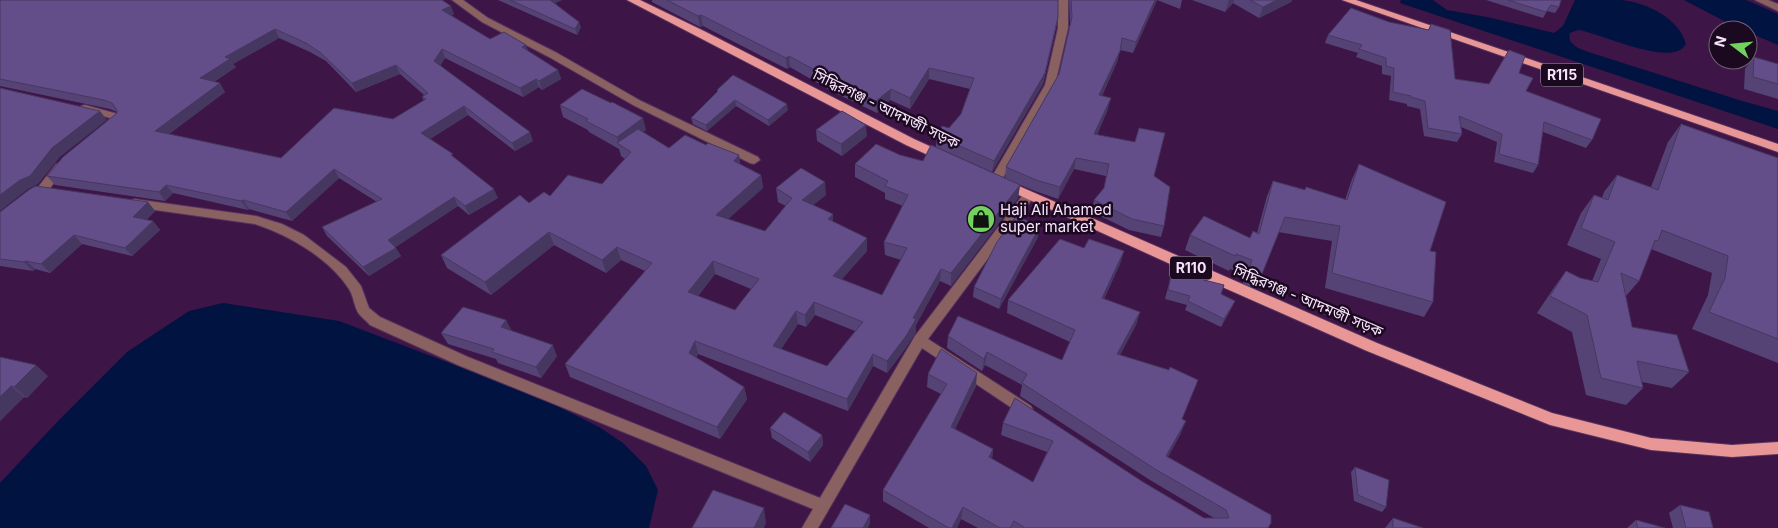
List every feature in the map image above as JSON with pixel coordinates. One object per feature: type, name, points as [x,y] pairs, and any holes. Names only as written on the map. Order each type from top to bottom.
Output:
[{"type":"main road","name":"সিদ্ধিরগঞ্জ - আদমজী সড়ক","points":[[632,0],[703,34],[902,138],[953,161]]},
{"type":"main road","name":"R115","points":[[1347,0],[1778,148]]},
{"type":"main road","name":"সিদ্ধিরগঞ্জ - আদমজী সড়ক","points":[[992,178],[1372,347],[1550,419],[1651,444],[1732,450],[1778,448]]},
{"type":"street","points":[[457,0],[485,20],[554,55],[637,103],[754,160]]},
{"type":"street","points":[[992,178],[1050,85],[1063,28],[1063,0]]},
{"type":"street","points":[[1760,0],[1778,8]]},
{"type":"street","points":[[77,106],[114,116],[118,120],[102,132]]},
{"type":"street","points":[[62,192],[38,191],[65,161]]},
{"type":"street","points":[[810,528],[920,340],[1029,195]]},
{"type":"street","points":[[118,200],[256,220],[278,227],[300,238],[342,270],[356,289],[364,311],[375,321],[463,360],[823,506]]},
{"type":"street","points":[[920,340],[1036,416]]},
{"type":"water","points":[[1401,0],[1433,0],[1447,10],[1487,17],[1554,33],[1563,26],[1575,0],[1622,0],[1642,4],[1661,13],[1677,27],[1686,44],[1679,51],[1667,53],[1636,48],[1578,30],[1570,33],[1569,38],[1571,42],[1585,51],[1778,111],[1778,129],[1400,3]]},
{"type":"water","points":[[1684,0],[1746,0],[1778,14],[1778,45],[1758,36],[1758,20],[1722,20]]},
{"type":"water","points":[[223,303],[339,321],[527,391],[599,427],[623,443],[646,466],[658,490],[649,528],[0,528],[0,483],[58,421],[127,352],[189,311]]},
{"type":"building","points":[[0,0],[442,0],[451,6],[442,10],[490,39],[504,32],[526,45],[522,47],[558,70],[539,81],[536,79],[520,88],[442,49],[434,61],[530,132],[512,143],[464,106],[421,133],[453,154],[451,155],[494,189],[465,206],[454,197],[388,240],[396,248],[363,267],[322,227],[382,199],[334,169],[286,212],[243,200],[166,185],[159,192],[47,176],[63,157],[117,113],[117,110],[112,103],[104,100],[0,79]],"holes":[[[275,29],[306,43],[321,53],[352,83],[396,65],[428,93],[422,97],[426,99],[393,119],[334,108],[281,158],[155,131],[220,83],[200,78],[230,59],[225,57]]]},
{"type":"building","points":[[510,0],[550,0],[579,22],[575,29]]},
{"type":"building","points":[[667,0],[1058,0],[1058,17],[1045,73],[994,161],[937,136],[942,126],[949,128],[961,114],[974,78],[929,68],[910,98],[891,89],[876,101],[789,56],[786,58]]},
{"type":"building","points":[[1071,0],[1155,0],[1136,42],[1122,38],[1120,51],[1099,95],[1111,98],[1094,134],[1135,142],[1139,128],[1165,133],[1154,176],[1170,187],[1164,226],[1132,219],[1094,200],[1104,188],[1109,164],[1076,158],[1060,187],[1036,180],[1006,167],[1059,74],[1072,17]]},
{"type":"building","points":[[1250,0],[1277,0],[1263,7]]},
{"type":"building","points":[[1508,0],[1561,0],[1559,7],[1551,5],[1546,12]]},
{"type":"building","points":[[1351,8],[1389,22],[1429,30],[1431,24],[1450,30],[1455,79],[1489,84],[1509,50],[1525,56],[1519,73],[1533,78],[1526,91],[1601,119],[1592,140],[1544,122],[1538,165],[1499,154],[1502,134],[1459,116],[1462,134],[1428,128],[1425,101],[1393,92],[1394,68],[1386,66],[1386,58],[1359,49],[1362,45],[1328,35]]},
{"type":"building","points":[[1758,58],[1778,64],[1778,84],[1753,77],[1753,70],[1758,70]]},
{"type":"building","points":[[733,75],[787,104],[768,120],[735,100],[706,125],[691,118]]},
{"type":"building","points":[[0,88],[100,111],[52,148],[30,176],[20,180],[0,195]]},
{"type":"building","points":[[582,89],[643,118],[617,137],[560,105]]},
{"type":"building","points":[[842,111],[866,125],[841,144],[816,130]]},
{"type":"building","points":[[1681,124],[1778,158],[1778,339],[1709,312],[1725,278],[1728,256],[1662,230],[1658,241],[1655,240],[1639,281],[1621,273],[1632,327],[1677,335],[1689,372],[1637,361],[1643,388],[1601,378],[1587,315],[1550,296],[1566,271],[1580,278],[1598,282],[1615,242],[1581,228],[1594,195],[1608,200],[1617,175],[1658,190]]},
{"type":"building","points":[[638,129],[669,148],[685,135],[706,145],[708,143],[739,155],[734,161],[761,175],[716,215],[765,231],[792,198],[776,188],[801,168],[825,182],[802,200],[833,214],[828,219],[867,238],[833,276],[882,295],[907,248],[884,242],[908,195],[885,186],[888,181],[855,164],[876,144],[900,155],[923,161],[931,145],[1020,185],[951,273],[941,269],[913,318],[916,319],[906,336],[887,361],[873,354],[847,399],[695,341],[689,353],[744,387],[717,427],[565,364],[652,263],[617,247],[602,260],[549,232],[485,282],[441,255],[520,195],[529,203],[544,192],[550,196],[568,175],[602,184],[631,152],[617,143]],"holes":[[[713,261],[759,279],[735,310],[688,292]],[[814,302],[863,322],[827,366],[773,346],[796,311],[805,315]]]},
{"type":"building","points":[[1359,164],[1446,202],[1430,251],[1436,252],[1433,302],[1332,273],[1340,226],[1285,217],[1262,274],[1249,269],[1252,260],[1236,254],[1235,256],[1190,235],[1204,216],[1250,238],[1253,231],[1259,234],[1273,181],[1305,190],[1306,187],[1347,200]]},
{"type":"building","points":[[36,186],[148,202],[133,217],[153,221],[125,248],[74,235],[41,264],[0,259],[0,212]]},
{"type":"building","points":[[1016,216],[1040,226],[1001,299],[974,287],[997,242]]},
{"type":"building","points":[[1060,239],[1084,248],[1089,239],[1124,251],[1102,298],[1140,312],[1117,354],[1169,370],[1170,367],[1198,380],[1182,419],[1186,421],[1166,456],[1271,515],[1271,523],[1268,528],[1025,528],[1014,521],[1010,528],[1000,528],[963,507],[952,528],[949,528],[883,490],[947,384],[928,374],[941,349],[977,373],[951,427],[993,449],[989,457],[1033,482],[1053,441],[1003,423],[1015,398],[1143,482],[1204,518],[1229,518],[1226,510],[1155,469],[1022,383],[1027,374],[987,352],[984,359],[948,336],[958,316],[1062,360],[1075,330],[1008,300]]},
{"type":"building","points":[[1172,272],[1224,285],[1221,294],[1235,301],[1224,319],[1188,301],[1190,296],[1168,290]]},
{"type":"building","points":[[463,307],[506,320],[501,327],[553,345],[536,367],[492,352],[494,349],[441,333]]},
{"type":"building","points":[[0,357],[36,365],[14,387],[11,386],[0,397]]},
{"type":"building","points":[[784,412],[822,435],[808,452],[770,428]]},
{"type":"building","points":[[1355,467],[1389,480],[1386,507],[1358,495]]},
{"type":"building","points":[[713,490],[764,508],[754,528],[692,528]]},
{"type":"building","points":[[845,504],[870,515],[863,528],[831,528]]},
{"type":"building","points":[[1680,505],[1709,512],[1713,528],[1686,528]]},
{"type":"building","points":[[1393,518],[1423,528],[1393,528]]},
{"type":"building","points":[[1636,520],[1665,528],[1638,528]]},
{"type":"place","name":"Haji Ali Ahamed super market","points":[[981,219]]}]
